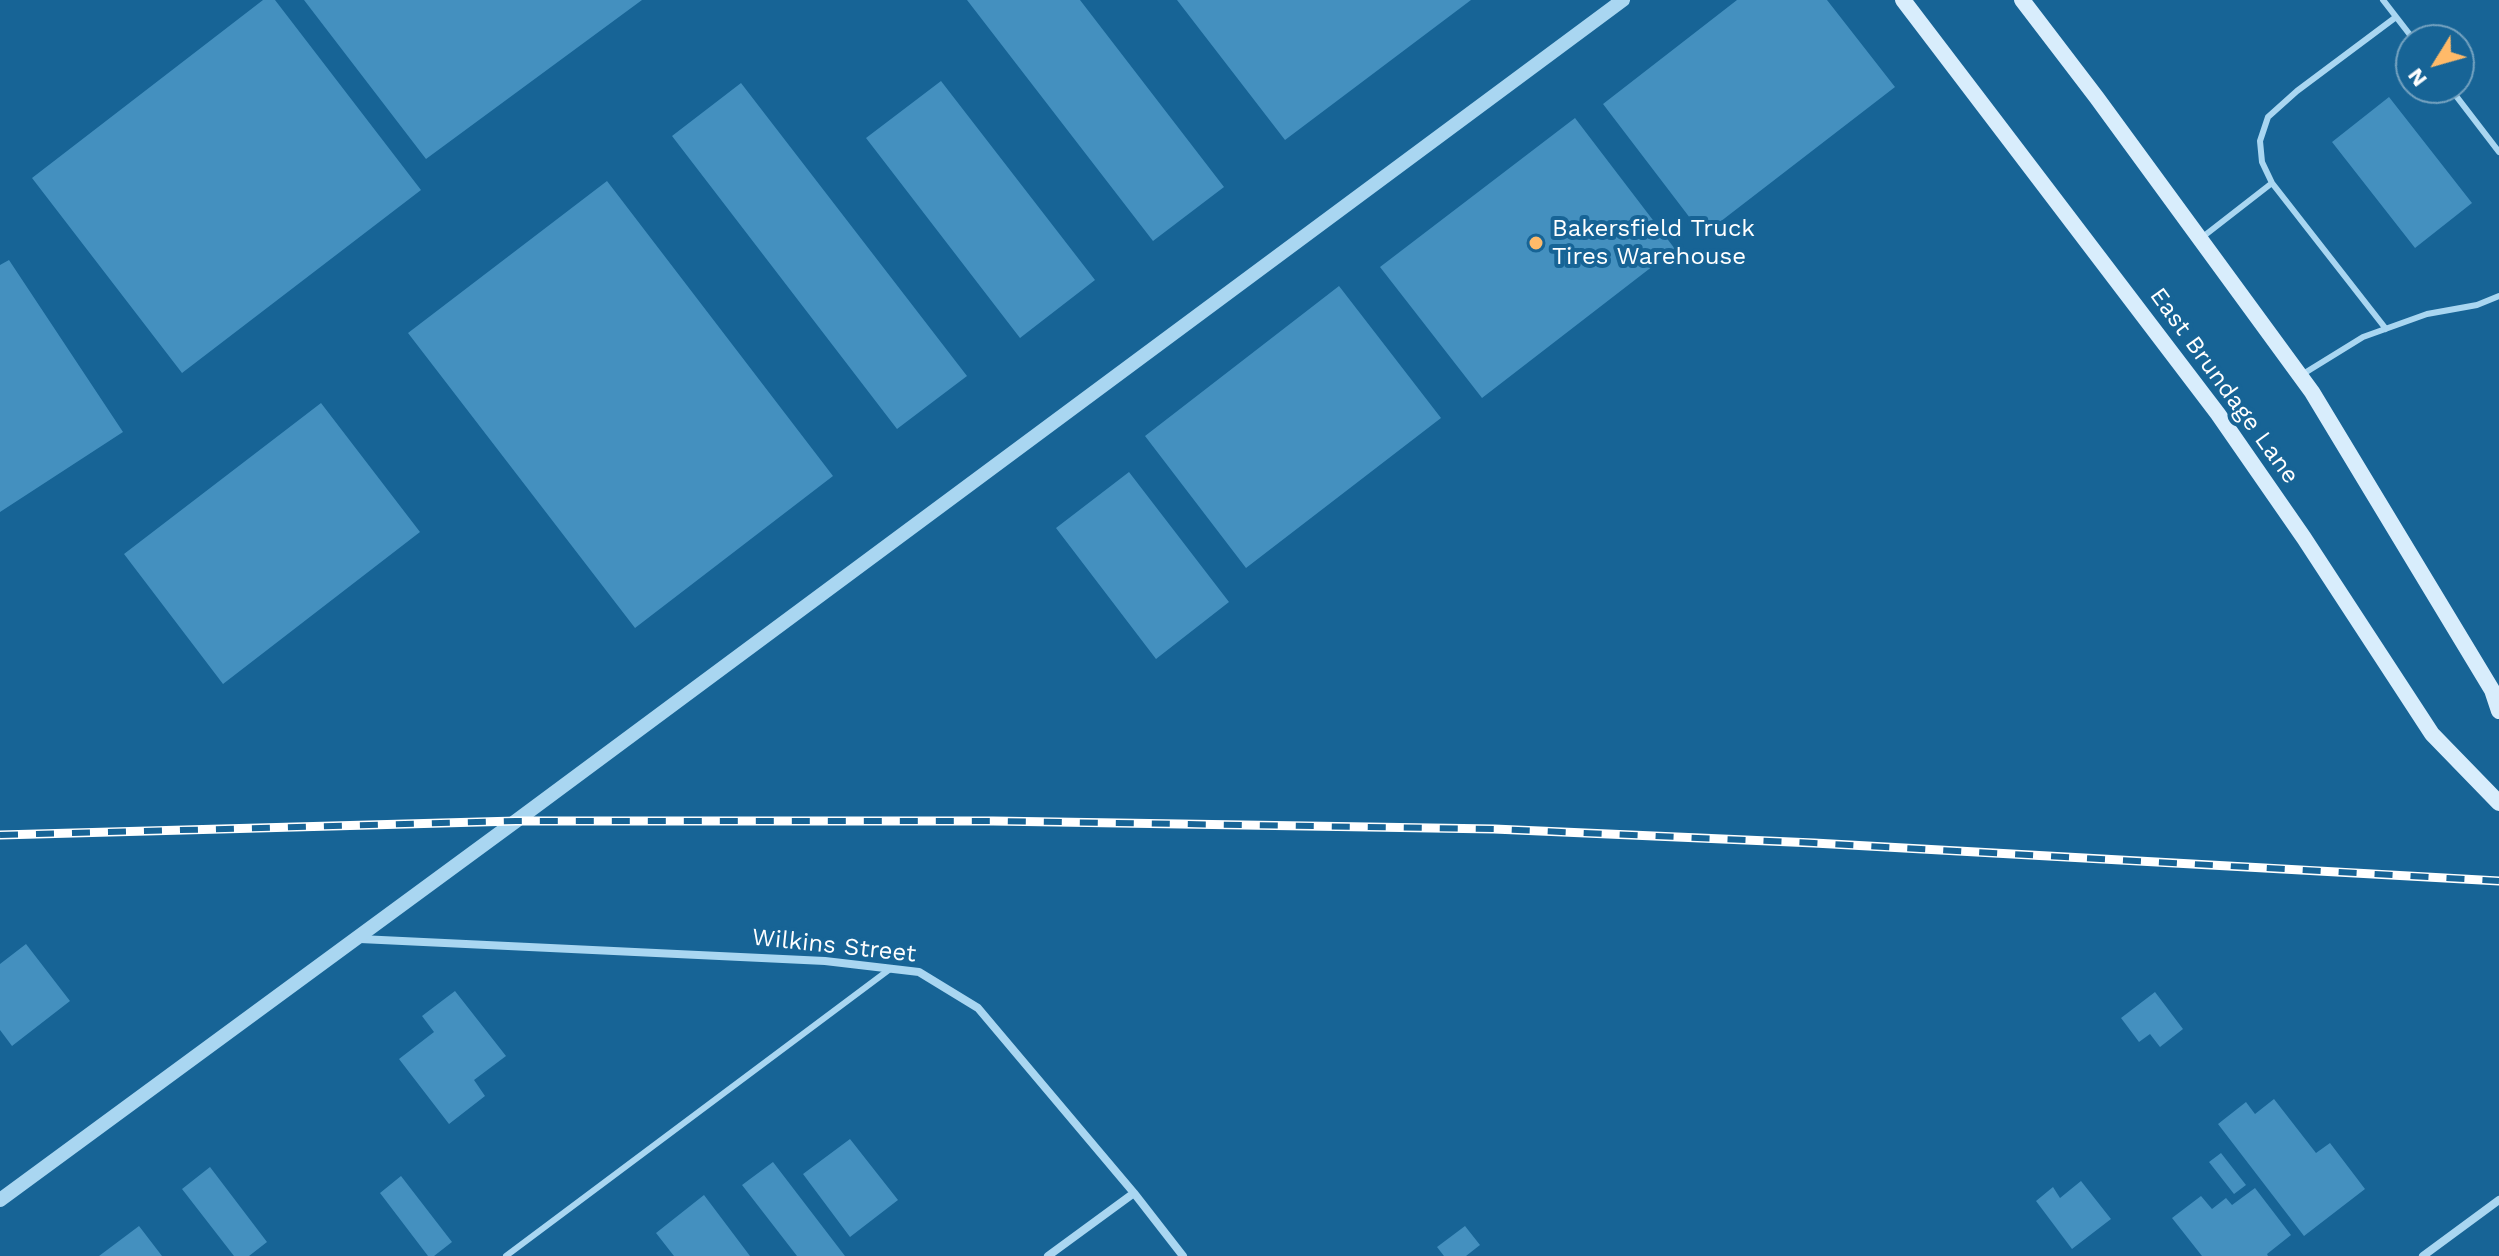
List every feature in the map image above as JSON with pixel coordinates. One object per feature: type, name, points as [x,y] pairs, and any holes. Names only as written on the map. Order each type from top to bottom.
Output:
[{"type":"main road","name":"East Brundage Lane","points":[[1903,0],[2218,414],[2304,538],[2432,734],[2499,803]]},
{"type":"main road","points":[[2022,0],[2312,392],[2492,690],[2499,711]]},
{"type":"street","points":[[0,1200],[1623,0]]},
{"type":"street","name":"Wilkins Street","points":[[356,939],[825,961],[919,972],[978,1008],[1183,1256]]},
{"type":"street","points":[[1048,1256],[1134,1193]]},
{"type":"street","points":[[2423,1256],[2499,1200]]},
{"type":"lane","points":[[2383,0],[2401,24]]},
{"type":"lane","points":[[2386,329],[2272,183],[2262,162],[2260,141],[2268,117],[2297,91],[2396,17]]},
{"type":"lane","points":[[2462,104],[2499,152]]},
{"type":"lane","points":[[2200,239],[2272,183]]},
{"type":"lane","points":[[2300,375],[2363,337],[2427,314],[2477,305],[2499,296]]},
{"type":"lane","points":[[506,1256],[890,969]]},
{"type":"building","points":[[263,0],[275,0],[421,190],[182,373],[32,178]]},
{"type":"building","points":[[304,0],[642,0],[426,159]]},
{"type":"building","points":[[967,0],[1080,0],[1224,187],[1153,241]]},
{"type":"building","points":[[1177,0],[1471,0],[1285,140]]},
{"type":"building","points":[[1737,0],[1827,0],[1895,87],[1703,235],[1603,104]]},
{"type":"building","points":[[941,81],[1095,280],[1020,338],[866,138]]},
{"type":"building","points":[[741,83],[967,376],[897,429],[672,136]]},
{"type":"building","points":[[2389,97],[2472,203],[2415,248],[2332,142]]},
{"type":"building","points":[[1575,118],[1675,249],[1482,398],[1380,267]]},
{"type":"building","points":[[607,181],[833,476],[635,628],[408,333]]},
{"type":"building","points":[[9,260],[123,432],[0,512],[0,265]]},
{"type":"building","points":[[1339,286],[1441,418],[1246,568],[1145,436]]},
{"type":"building","points":[[321,403],[420,532],[223,684],[124,554]]},
{"type":"building","points":[[1129,472],[1229,602],[1156,659],[1056,528]]},
{"type":"building","points":[[26,944],[70,1001],[12,1046],[0,1030],[0,964]]},
{"type":"building","points":[[455,991],[506,1056],[474,1080],[485,1096],[449,1124],[399,1059],[434,1032],[422,1016]]},
{"type":"building","points":[[2155,992],[2183,1029],[2160,1047],[2150,1034],[2139,1042],[2121,1018]]},
{"type":"building","points":[[2274,1099],[2316,1153],[2330,1143],[2365,1189],[2304,1236],[2218,1124],[2246,1102],[2255,1114]]},
{"type":"building","points":[[850,1139],[898,1200],[850,1237],[803,1174]]},
{"type":"building","points":[[2221,1153],[2246,1185],[2234,1194],[2209,1162]]},
{"type":"building","points":[[773,1162],[845,1256],[797,1256],[742,1185]]},
{"type":"building","points":[[210,1167],[267,1242],[249,1256],[234,1256],[182,1189]]},
{"type":"building","points":[[401,1176],[452,1242],[434,1256],[428,1256],[380,1193]]},
{"type":"building","points":[[2081,1181],[2111,1219],[2072,1249],[2036,1201],[2053,1187],[2060,1198]]},
{"type":"building","points":[[2255,1188],[2291,1235],[2268,1256],[2202,1256],[2172,1218],[2201,1196],[2212,1209],[2226,1198],[2232,1205]]},
{"type":"building","points":[[704,1195],[750,1256],[674,1256],[656,1233]]},
{"type":"building","points":[[139,1226],[162,1256],[99,1256]]},
{"type":"building","points":[[1465,1226],[1480,1245],[1466,1256],[1444,1256],[1437,1247]]},
{"type":"railway","points":[[0,835],[516,821],[993,821],[1494,829],[1814,843],[2499,881]]},
{"type":"place","name":"Bakersfield Truck Tires Warehouse","points":[[1536,243]]}]
